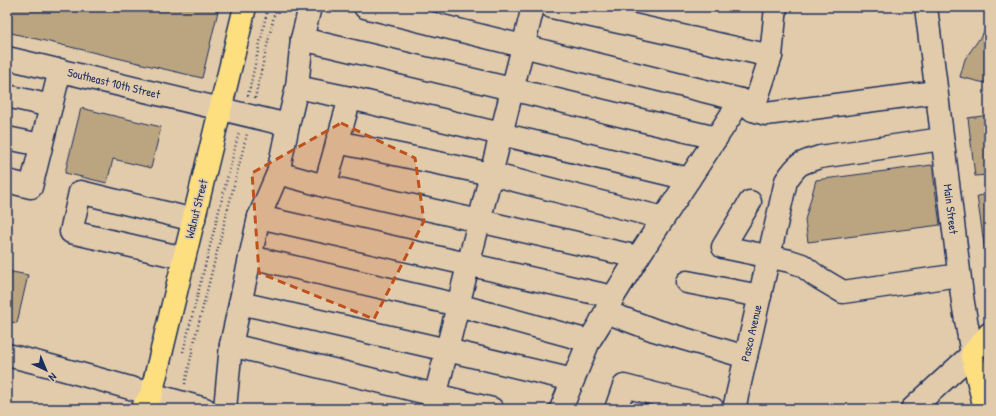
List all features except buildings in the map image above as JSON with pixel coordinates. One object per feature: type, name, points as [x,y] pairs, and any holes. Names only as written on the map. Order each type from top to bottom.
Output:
[{"type":"main road","name":"Walnut Street","points":[[147,402],[194,220],[245,7]]},
{"type":"main road","points":[[972,354],[989,334]]},
{"type":"main road","name":"Main Street","points":[[972,354],[985,409]]},
{"type":"street","points":[[226,409],[231,345],[259,218],[278,173],[297,87],[302,39],[310,7]]},
{"type":"street","points":[[365,7],[523,46],[747,105],[766,114],[936,92]]},
{"type":"street","points":[[434,402],[533,7]]},
{"type":"street","points":[[552,7],[771,56]]},
{"type":"street","points":[[561,409],[589,340],[609,304],[663,218],[716,138],[747,105],[771,56],[776,7],[774,7]]},
{"type":"street","name":"Main Street","points":[[926,7],[960,275],[972,354]]},
{"type":"street","points":[[302,39],[716,138]]},
{"type":"street","name":"Southeast 10th Street","points":[[7,58],[288,125]]},
{"type":"street","points":[[7,181],[31,186],[60,70]]},
{"type":"street","points":[[297,87],[350,98],[689,179]]},
{"type":"street","points":[[7,96],[50,106]]},
{"type":"street","points":[[325,186],[350,98]]},
{"type":"street","points":[[7,138],[41,146]]},
{"type":"street","name":"Pasco Avenue","points":[[734,409],[786,181],[794,169],[802,162],[813,159],[942,139]]},
{"type":"street","points":[[337,142],[491,174],[663,218]]},
{"type":"street","points":[[278,173],[325,186],[638,257]]},
{"type":"street","points":[[184,258],[71,232],[80,192],[194,220]]},
{"type":"street","points":[[750,202],[723,247],[790,261],[802,265],[816,276],[843,292],[960,275]]},
{"type":"street","points":[[259,218],[468,264],[609,304],[654,330],[746,357]]},
{"type":"street","points":[[250,257],[458,305],[589,340]]},
{"type":"street","points":[[687,282],[760,296]]},
{"type":"street","points":[[240,303],[572,380]]},
{"type":"street","points":[[231,345],[434,402],[492,409]]},
{"type":"street","points":[[912,409],[972,354]]},
{"type":"street","points":[[7,355],[61,368],[147,402],[181,402],[205,409]]},
{"type":"street","points":[[616,409],[624,386],[714,409]]},
{"type":"path","points":[[181,402],[248,115],[268,7]]},
{"type":"path","points":[[183,354],[276,7]]},
{"type":"highlighted area","points":[[341,123],[415,158],[424,221],[374,319],[259,273],[252,173]]}]
